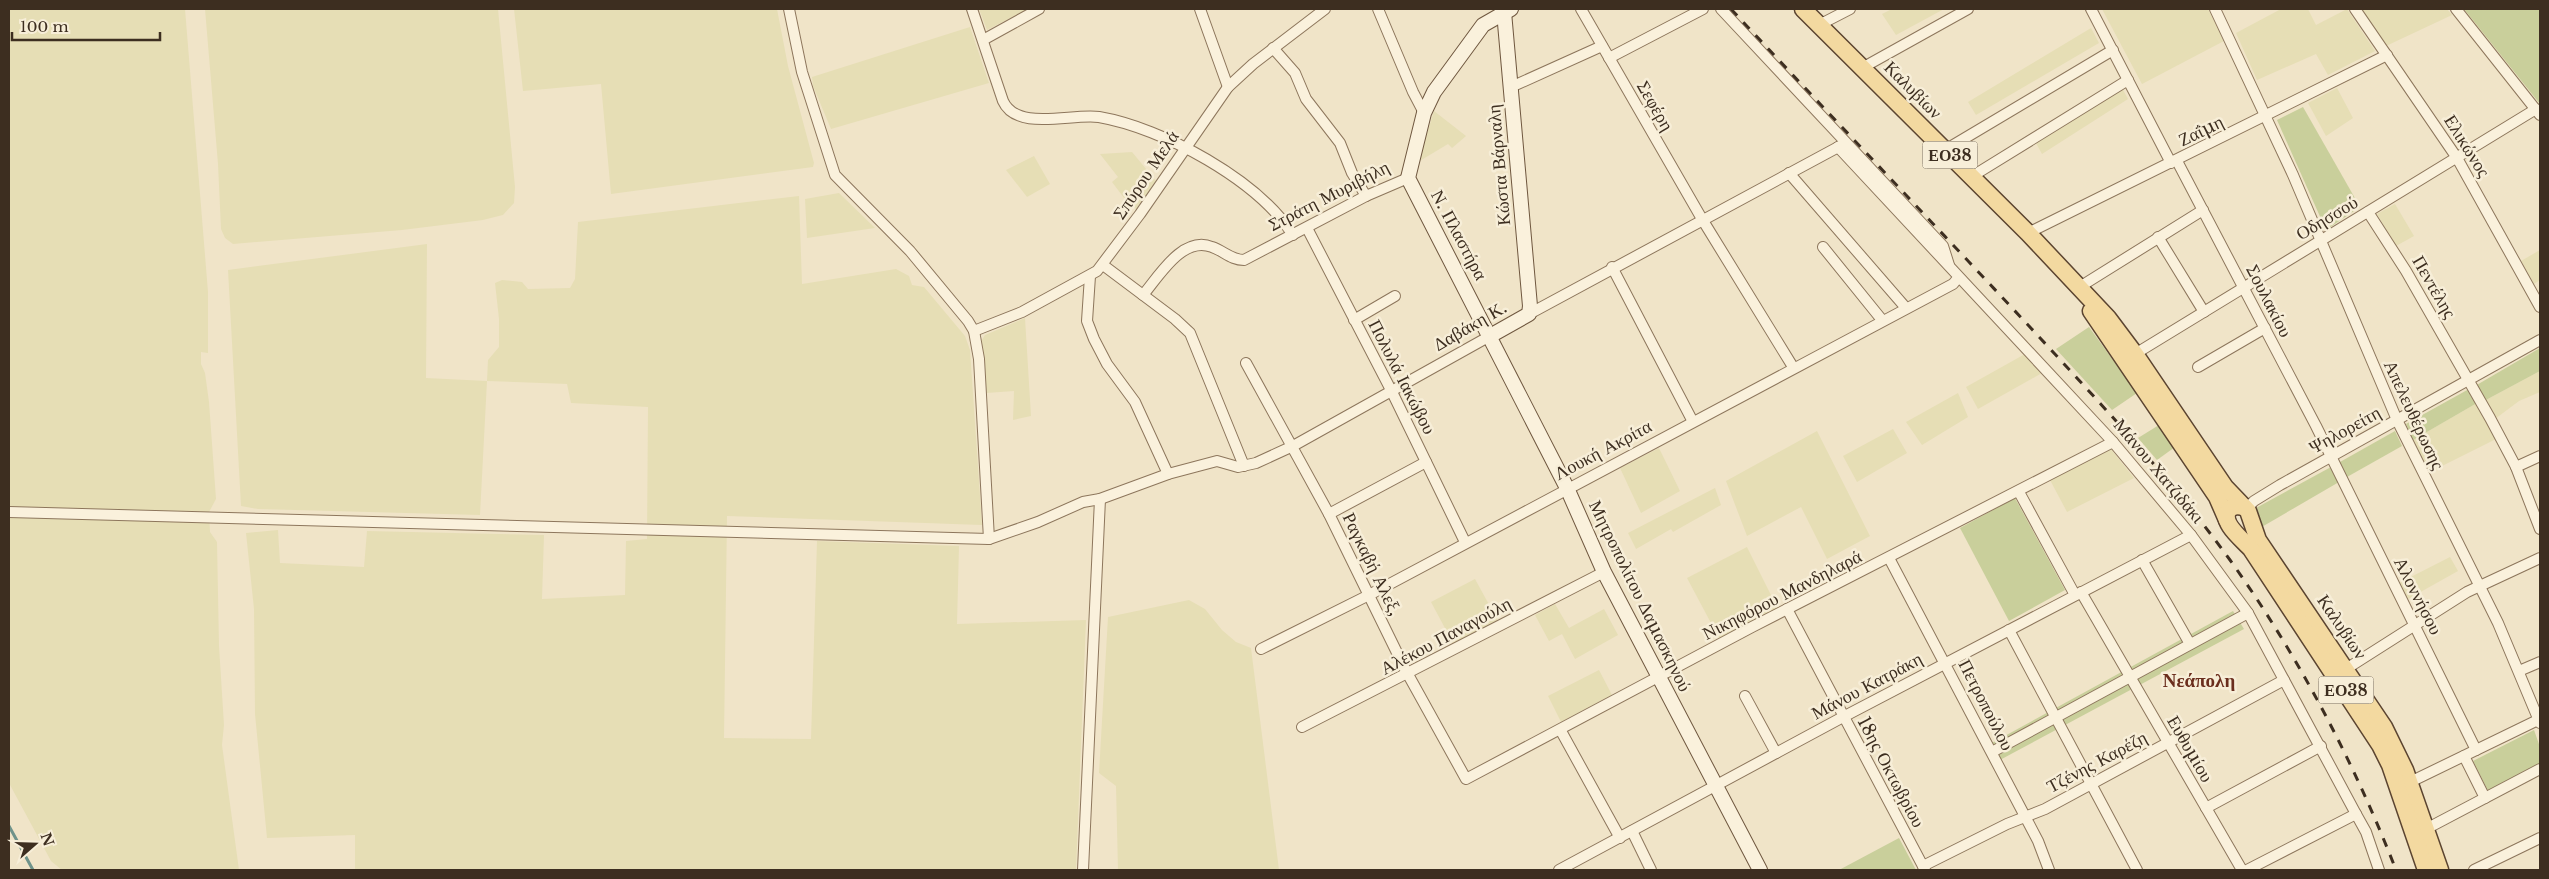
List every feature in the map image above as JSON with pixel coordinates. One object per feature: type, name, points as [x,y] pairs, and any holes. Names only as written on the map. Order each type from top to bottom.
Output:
[{"type":"main road","name":"Καλυβίων","points":[[1803,9],[2028,233],[2108,318],[2135,354],[2225,487],[2247,512],[2258,540],[2384,727],[2404,785],[2426,870]]},
{"type":"main road","name":"Καλυβίων","points":[[2078,288],[2103,331],[2217,497],[2229,524],[2251,549],[2352,700],[2404,785],[2426,829],[2440,870]]},
{"type":"main road","points":[[2229,524],[2226,515],[2231,508],[2238,506],[2247,512]]},
{"type":"street","points":[[789,9],[802,72],[835,175],[910,251],[974,331],[979,359],[989,539]]},
{"type":"street","points":[[972,9],[1003,101],[1011,113],[1020,117],[1039,119],[1094,116],[1149,130],[1234,178],[1259,196],[1280,215],[1293,235]]},
{"type":"street","points":[[983,40],[1039,9]]},
{"type":"street","points":[[1200,9],[1228,87]]},
{"type":"street","name":"Σπύρου Μελά","points":[[974,331],[1022,312],[1090,276],[1103,265],[1228,87],[1274,48],[1325,9]]},
{"type":"street","points":[[1378,9],[1413,92],[1424,113]]},
{"type":"street","name":"Σεφέρη","points":[[1581,9],[1702,219],[1793,367]]},
{"type":"street","points":[[1609,58],[1704,9]]},
{"type":"street","name":"Μάνου Χατζιδάκι","points":[[1721,9],[1958,278],[2113,442],[2191,535],[2248,613],[2366,832],[2379,870]]},
{"type":"street","points":[[1819,25],[1850,9]]},
{"type":"street","points":[[1862,68],[1968,9]]},
{"type":"street","name":"Σουλακίου","points":[[2092,9],[2128,80],[2203,210],[2331,456]]},
{"type":"street","name":"Απελευθέρωσης","points":[[2215,9],[2266,116],[2397,420],[2479,585],[2540,720]]},
{"type":"street","name":"Ελικώνος","points":[[2355,9],[2456,158],[2540,307]]},
{"type":"street","points":[[2456,9],[2538,112]]},
{"type":"street","name":"Στράτη Μυριβήλη","points":[[1143,295],[1186,248],[1202,244],[1230,257],[1244,260],[1366,196],[1408,178],[1424,113],[1438,86],[1483,25],[1508,11]]},
{"type":"street","name":"Κώστα Βάρναλη","points":[[1508,11],[1511,87],[1530,299],[1529,314]]},
{"type":"street","points":[[1511,87],[1602,46]]},
{"type":"street","points":[[1274,48],[1295,73],[1306,99],[1340,143],[1352,172],[1366,196]]},
{"type":"street","points":[[1945,150],[2113,50]]},
{"type":"street","name":"Ζαΐμη","points":[[2028,233],[2387,55]]},
{"type":"street","points":[[1972,177],[2128,80]]},
{"type":"street","name":"Οδησσού","points":[[2135,354],[2456,158],[2538,112]]},
{"type":"street","name":"Δαβάκη Κ.","points":[[1244,466],[1293,446],[1612,267],[1841,144]]},
{"type":"street","points":[[1789,173],[1906,308]]},
{"type":"street","name":"Ν. Πλαστήρα","points":[[1408,178],[1490,336]]},
{"type":"street","points":[[2078,288],[2203,210]]},
{"type":"street","name":"Πεντέλης","points":[[2368,212],[2406,271],[2516,466],[2540,529]]},
{"type":"street","name":"Πολυλά Ιακώβου","points":[[1307,228],[1392,392],[1465,542]]},
{"type":"street","points":[[2158,238],[2204,312]]},
{"type":"street","points":[[1823,247],[1882,320]]},
{"type":"street","points":[[9,512],[989,539],[1038,522],[1084,502],[1100,499],[1168,474],[1217,461],[1235,466],[1244,466],[1190,333],[1184,326],[1103,265]]},
{"type":"street","points":[[1612,267],[1692,420]]},
{"type":"street","points":[[1090,276],[1087,322],[1107,364],[1134,402],[1168,474]]},
{"type":"street","name":"Λουκή Ακρίτα","points":[[1261,649],[1369,595],[1692,420],[1952,284],[1958,278]]},
{"type":"street","points":[[1354,320],[1395,296]]},
{"type":"street","points":[[2198,367],[2265,328]]},
{"type":"street","name":"Μητροπολίτου Δαμασκηνού","points":[[1490,336],[1567,488],[1604,572],[1760,870]]},
{"type":"street","name":"Ψηλορείτη","points":[[2247,512],[2261,496],[2540,340]]},
{"type":"street","name":"Ραγκαβή Αλεξ,","points":[[1246,363],[1329,514],[1408,674],[1466,779]]},
{"type":"street","name":"Νικηφόρου Μανδηλαρά","points":[[1466,779],[1561,731],[1787,609],[2019,492],[2113,442]]},
{"type":"street","name":"Αλοννήσου","points":[[2331,456],[2476,750]]},
{"type":"street","points":[[2516,466],[2540,456]]},
{"type":"street","points":[[1329,514],[1426,462]]},
{"type":"street","name":"Ευθυμίου","points":[[2019,492],[2130,677],[2242,870]]},
{"type":"street","points":[[1083,870],[1100,499]]},
{"type":"street","name":"Μάνου Κατράκη","points":[[1559,870],[1844,716],[2191,535]]},
{"type":"street","name":"Πετροπούλου","points":[[1889,558],[2026,817],[2041,847],[2049,870]]},
{"type":"street","points":[[2346,669],[2479,585],[2540,558]]},
{"type":"street","points":[[2142,560],[2190,644]]},
{"type":"street","name":"Αλέκου Παναγούλη","points":[[1302,727],[1604,572]]},
{"type":"street","name":"18ης Οκτωβρίου","points":[[1787,609],[1924,868]]},
{"type":"street","points":[[1992,752],[2248,613]]},
{"type":"street","points":[[2009,630],[2137,870]]},
{"type":"street","points":[[2519,671],[2540,662]]},
{"type":"street","name":"Τζένης Καρέζη","points":[[1924,868],[2091,784],[2284,680]]},
{"type":"street","points":[[1745,696],[1776,753]]},
{"type":"street","points":[[2404,785],[2540,720]]},
{"type":"street","points":[[1561,731],[1620,838]]},
{"type":"street","points":[[2206,808],[2321,746]]},
{"type":"street","points":[[2464,756],[2485,798]]},
{"type":"street","points":[[2426,829],[2540,769]]},
{"type":"street","points":[[2247,870],[2356,814]]},
{"type":"street","points":[[1632,831],[1652,870]]},
{"type":"street","points":[[2474,870],[2540,838]]},
{"type":"shaded area","points":[[9,9],[185,9],[208,292],[208,353],[201,352],[201,364],[205,373],[209,402],[216,499],[209,512],[210,532],[217,542],[219,646],[224,725],[222,745],[239,870],[62,870],[51,861],[9,783]]},
{"type":"shaded area","points":[[205,9],[498,9],[515,187],[514,203],[503,215],[483,220],[402,230],[233,244],[225,238],[221,229],[218,164]]},
{"type":"shaded area","points":[[514,9],[777,9],[788,66],[814,163],[813,167],[611,194],[601,84],[523,91]]},
{"type":"shaded area","points":[[979,9],[1028,9],[987,30]]},
{"type":"shaded area","points":[[1892,9],[1944,9],[1896,35],[1882,14]]},
{"type":"shaded area","points":[[2102,9],[2208,9],[2224,41],[2142,84]]},
{"type":"shaded area","points":[[2281,9],[2308,9],[2316,25],[2347,9],[2375,51],[2328,75],[2316,54],[2257,80],[2236,33]]},
{"type":"shaded area","points":[[2361,9],[2447,9],[2452,15],[2386,46]]},
{"type":"shaded area","points":[[970,27],[989,83],[831,129],[813,86],[812,77]]},
{"type":"shaded area","points":[[2091,28],[2099,43],[1976,115],[1968,102]]},
{"type":"shaded area","points":[[2122,88],[2128,99],[2042,154],[2036,143]]},
{"type":"shaded area","points":[[2337,88],[2353,118],[2326,136],[2308,103]]},
{"type":"shaded area","points":[[1434,111],[1466,136],[1452,148],[1448,144],[1418,162]]},
{"type":"shaded area","points":[[1132,152],[1156,181],[1136,209],[1127,202],[1112,182],[1118,177],[1100,154]]},
{"type":"shaded area","points":[[1034,156],[1050,184],[1027,197],[1006,170]]},
{"type":"shaded area","points":[[839,193],[875,228],[807,238],[805,199]]},
{"type":"shaded area","points":[[799,196],[802,284],[896,269],[909,276],[912,285],[924,287],[965,336],[970,350],[982,525],[727,516],[724,738],[811,739],[817,541],[959,546],[957,624],[1086,620],[1076,870],[355,870],[355,835],[267,838],[255,714],[254,609],[246,533],[278,530],[280,563],[364,567],[367,531],[544,535],[542,599],[625,595],[626,541],[647,539],[648,407],[571,403],[567,384],[487,381],[488,360],[499,347],[499,319],[495,283],[502,280],[522,282],[528,289],[570,288],[575,279],[578,222]]},
{"type":"shaded area","points":[[2395,204],[2414,236],[2396,246],[2377,214]]},
{"type":"shaded area","points":[[427,244],[426,378],[487,381],[480,515],[258,509],[241,506],[228,270]]},
{"type":"shaded area","points":[[2540,250],[2540,280],[2534,284],[2521,261]]},
{"type":"shaded area","points":[[1025,318],[1031,416],[1013,420],[1014,391],[986,393],[980,343],[985,335]]},
{"type":"shaded area","points":[[2025,354],[2042,373],[1978,409],[1966,387]]},
{"type":"shaded area","points":[[2540,371],[2540,392],[2519,401],[2495,419],[2484,401]]},
{"type":"shaded area","points":[[1958,393],[1968,417],[1922,445],[1906,422]]},
{"type":"shaded area","points":[[2477,403],[2496,439],[2430,472],[2413,440]]},
{"type":"shaded area","points":[[1893,429],[1907,453],[1857,482],[1843,456]]},
{"type":"shaded area","points":[[1817,431],[1870,536],[1827,559],[1801,507],[1747,536],[1726,481]]},
{"type":"shaded area","points":[[1659,448],[1680,491],[1641,513],[1620,468]]},
{"type":"shaded area","points":[[2110,448],[2134,478],[2067,512],[2050,480]]},
{"type":"shaded area","points":[[1715,488],[1721,505],[1673,532],[1671,529],[1636,549],[1628,533]]},
{"type":"shaded area","points":[[1747,547],[1778,609],[1720,640],[1687,578]]},
{"type":"shaded area","points":[[2450,557],[2458,571],[2408,599],[2399,583]]},
{"type":"shaded area","points":[[1475,579],[1498,621],[1454,645],[1431,602]]},
{"type":"shaded area","points":[[1189,600],[1205,609],[1222,630],[1236,642],[1251,648],[1279,870],[1118,870],[1116,786],[1099,773],[1108,617]]},
{"type":"shaded area","points":[[1555,604],[1569,628],[1604,609],[1618,635],[1575,659],[1562,634],[1549,641],[1535,615]]},
{"type":"shaded area","points":[[1599,670],[1612,695],[1561,722],[1548,696]]},
{"type":"green space","points":[[2464,9],[2540,9],[2540,104]]},
{"type":"green space","points":[[2303,107],[2360,207],[2326,230],[2277,120]]},
{"type":"green space","points":[[2089,327],[2137,393],[2112,410],[2056,349]]},
{"type":"green space","points":[[2540,348],[2540,371],[2484,401],[2475,386]]},
{"type":"green space","points":[[2469,389],[2477,403],[2413,440],[2406,424]]},
{"type":"green space","points":[[2159,425],[2175,447],[2157,460],[2138,438]]},
{"type":"green space","points":[[2395,431],[2402,446],[2347,477],[2340,462]]},
{"type":"green space","points":[[2331,467],[2339,482],[2260,528],[2256,508]]},
{"type":"green space","points":[[2015,498],[2065,590],[2009,621],[1960,528]]},
{"type":"green space","points":[[2233,611],[2244,629],[1998,761],[1990,744]]},
{"type":"green space","points":[[2534,730],[2540,747],[2540,765],[2489,793],[2473,761]]},
{"type":"green space","points":[[1899,838],[1916,870],[1839,870]]},
{"type":"waterway","points":[[9,826],[33,870]]},
{"type":"railway","points":[[1731,9],[2081,383],[2133,440],[2207,529],[2279,633],[2323,710],[2362,789],[2396,870]]},
{"type":"district","name":"Νεάπολη","points":[[2199,680]]}]
